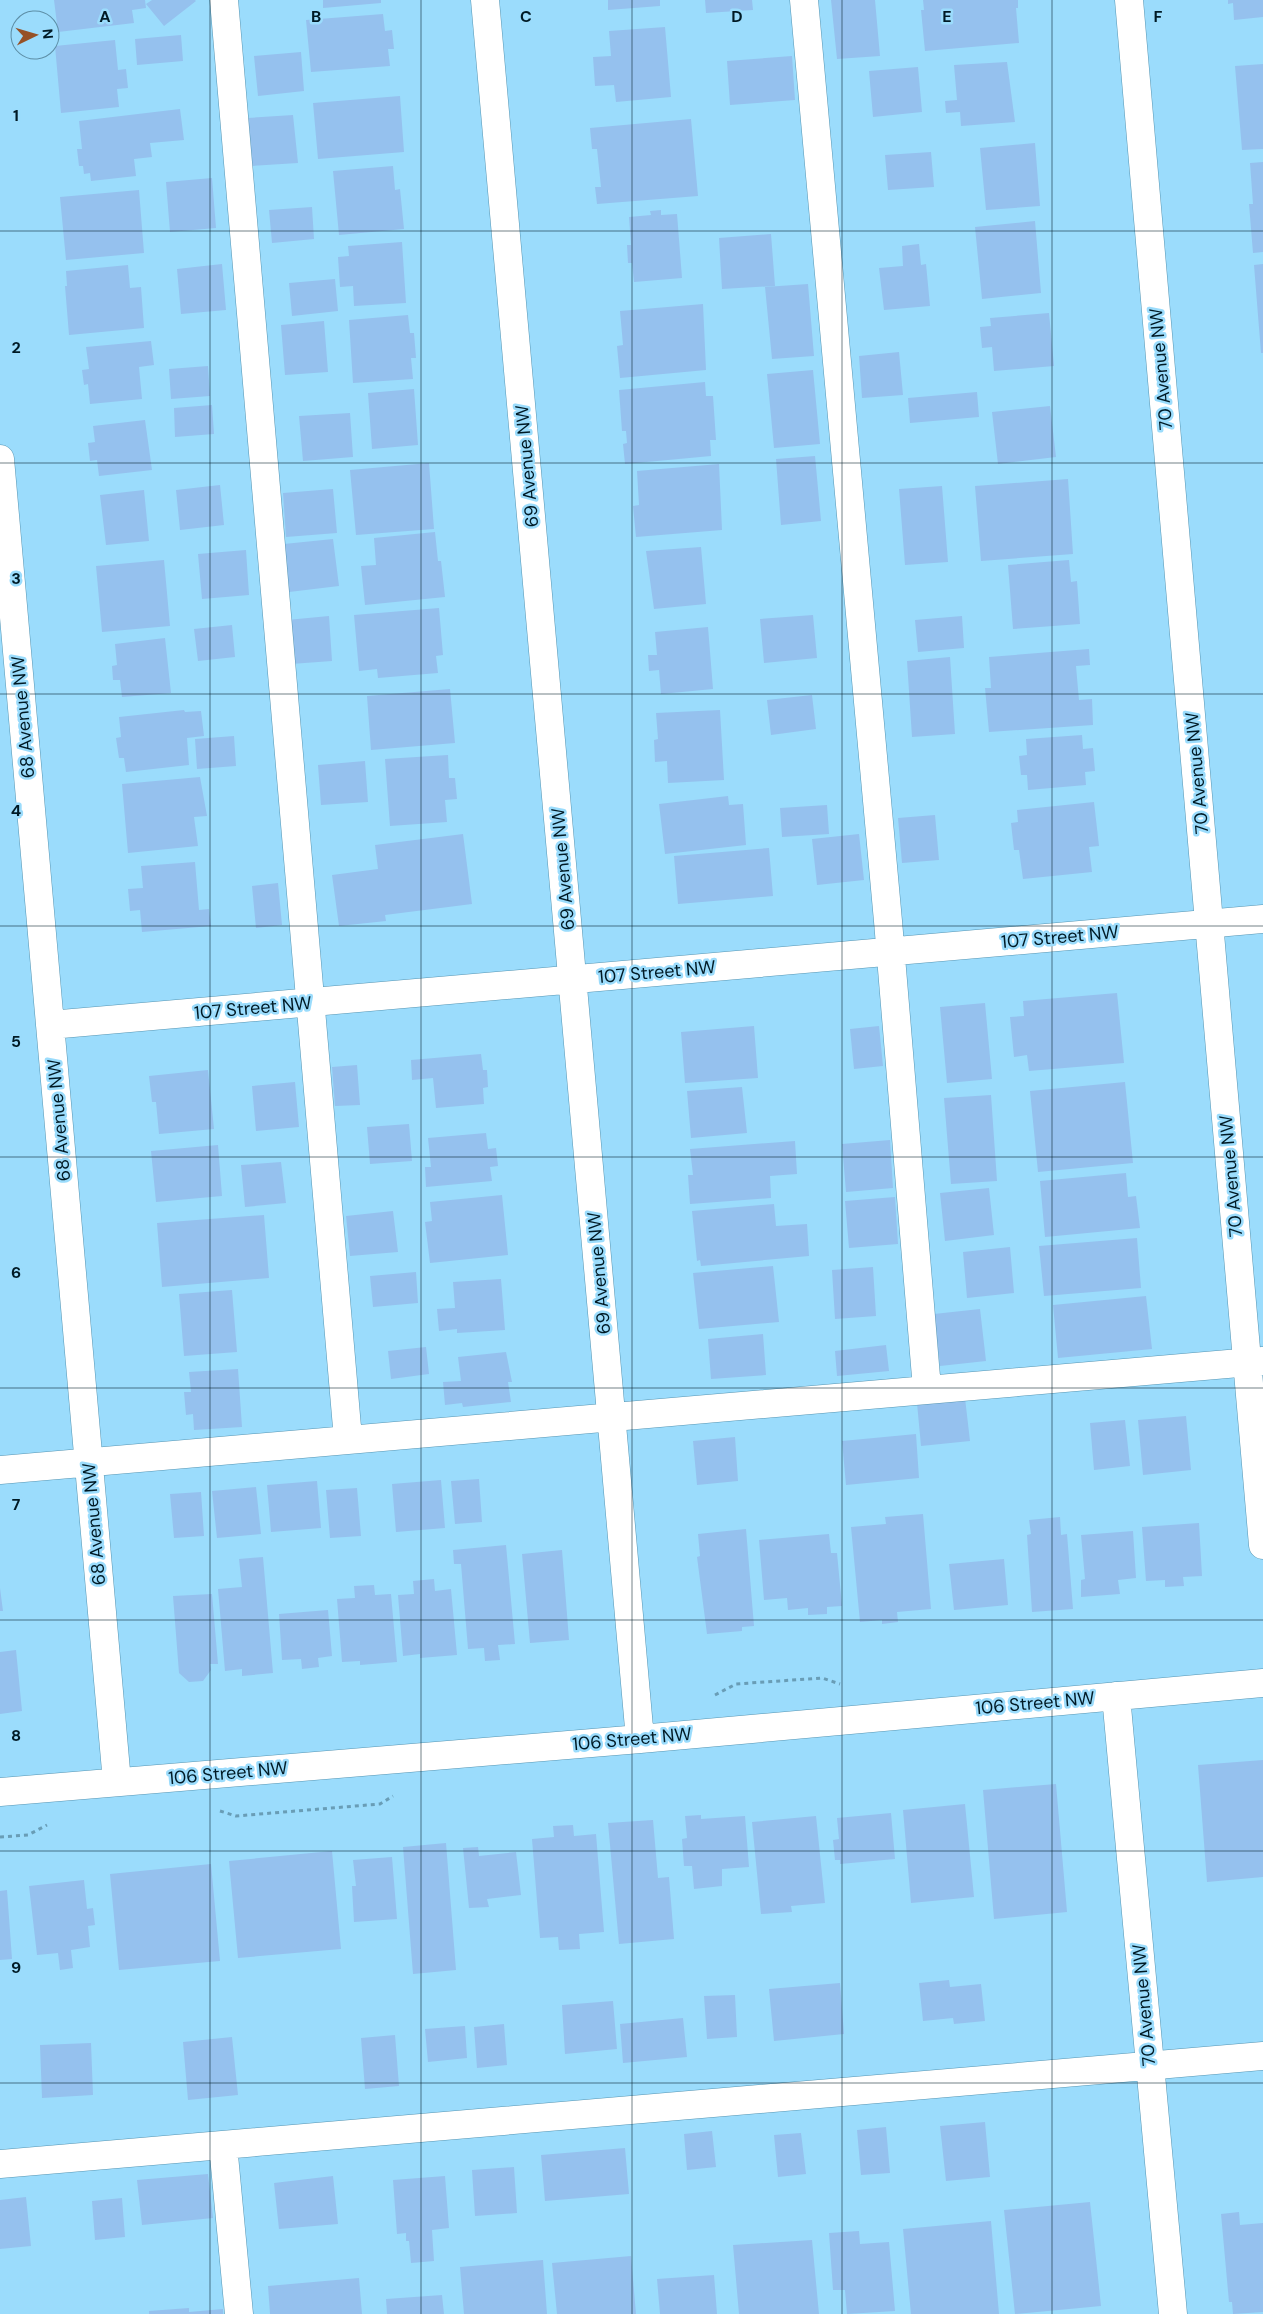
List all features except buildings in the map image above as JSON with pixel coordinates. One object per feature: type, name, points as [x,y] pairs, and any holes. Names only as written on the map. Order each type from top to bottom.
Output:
[{"type":"street","points":[[224,0],[312,1003],[348,1439]]},
{"type":"street","name":"69 Avenue NW","points":[[485,0],[640,1739]]},
{"type":"street","points":[[804,0],[890,952],[927,1389]]},
{"type":"street","name":"70 Avenue NW","points":[[1129,0],[1210,923],[1255,1361],[1263,1545]]},
{"type":"street","name":"68 Avenue NW","points":[[0,459],[3,538],[50,1025],[117,1782]]},
{"type":"street","name":"107 Street NW","points":[[50,1025],[1263,919]]},
{"type":"street","points":[[0,1470],[1255,1361]]},
{"type":"street","name":"106 Street NW","points":[[0,1792],[640,1739],[1263,1683]]},
{"type":"street","name":"70 Avenue NW","points":[[1116,1696],[1173,2314]]},
{"type":"street","points":[[0,2164],[1263,2056]]},
{"type":"street","points":[[223,2145],[239,2314]]}]
